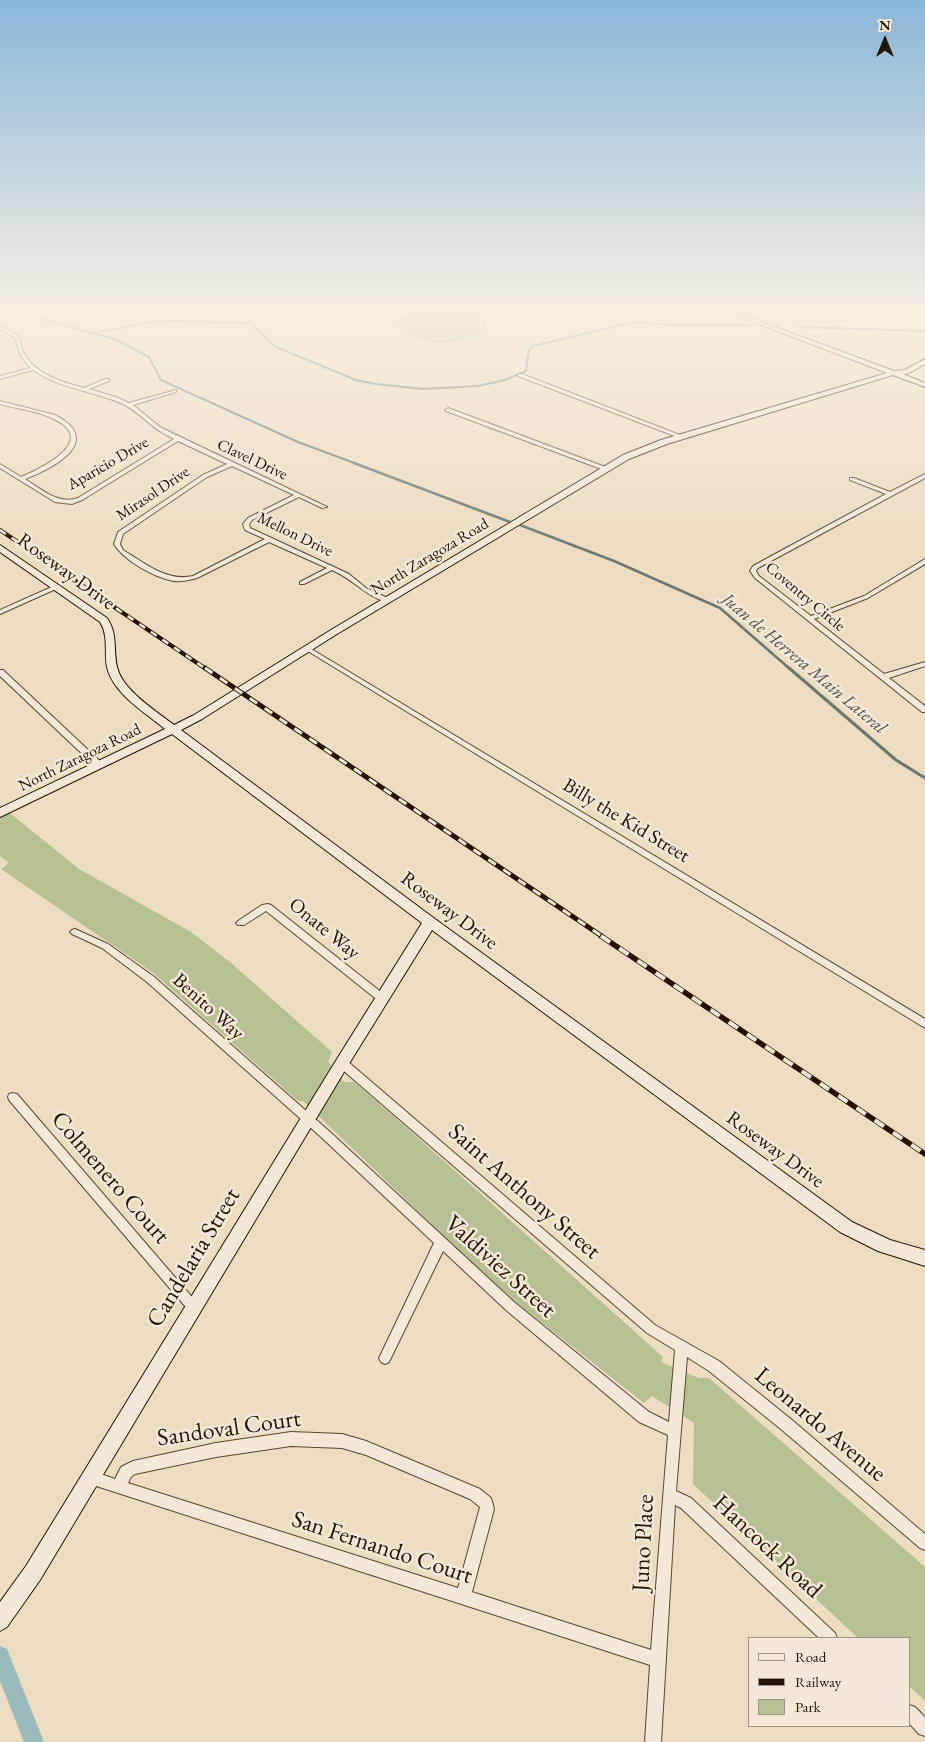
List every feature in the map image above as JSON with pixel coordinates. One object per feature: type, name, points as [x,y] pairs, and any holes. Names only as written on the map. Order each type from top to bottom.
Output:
[{"type":"main road","name":"North Zaragoza Road","points":[[0,813],[198,717],[388,600],[640,451],[847,388]]},
{"type":"main road","name":"Roseway Drive","points":[[0,548],[104,620],[111,636],[111,661],[118,680],[138,700],[174,730],[430,922],[846,1227],[877,1244],[908,1255],[925,1258]]},
{"type":"main road","name":"Candelaria Street","points":[[1,1618],[33,1573],[92,1478],[430,922]]},
{"type":"street","points":[[555,388],[682,437]]},
{"type":"street","name":"Clavel Drive","points":[[86,389],[110,396],[129,405],[156,427],[178,439],[324,507]]},
{"type":"street","points":[[129,405],[174,391]]},
{"type":"street","points":[[0,402],[59,419],[71,430],[73,438],[70,448],[55,463],[21,479]]},
{"type":"street","points":[[448,410],[606,470]]},
{"type":"street","name":"Aparicio Drive","points":[[0,466],[57,500],[64,502],[77,501],[178,439]]},
{"type":"street","name":"Mirasol Drive","points":[[232,464],[205,476],[139,520],[118,535],[117,544],[121,551],[162,576],[185,580],[195,577],[268,540]]},
{"type":"street","name":"Coventry Circle","points":[[925,476],[754,568],[753,571],[757,577],[925,710]]},
{"type":"street","points":[[852,479],[890,494]]},
{"type":"street","name":"Mellon Drive","points":[[299,495],[252,518],[246,524],[247,529],[348,575],[368,592],[388,600]]},
{"type":"street","points":[[809,619],[850,605],[925,561]]},
{"type":"street","points":[[302,582],[332,568]]},
{"type":"street","points":[[0,612],[56,586]]},
{"type":"street","name":"Billy the Kid Street","points":[[308,650],[925,1024]]},
{"type":"street","points":[[883,677],[925,664]]},
{"type":"street","points":[[0,672],[99,766]]},
{"type":"street","name":"Onate Way","points":[[241,923],[265,907],[268,907],[383,999]]},
{"type":"street","name":"Benito Way","points":[[75,932],[105,946],[150,979],[308,1120]]},
{"type":"street","name":"Saint Anthony Street","points":[[342,1064],[651,1329],[682,1347]]},
{"type":"street","name":"Colmenero Court","points":[[13,1098],[194,1308]]},
{"type":"street","name":"Valdiviez Street","points":[[308,1120],[510,1306],[644,1417],[675,1432]]},
{"type":"street","points":[[384,1358],[436,1251],[442,1243]]},
{"type":"street","name":"Juno Place","points":[[653,1742],[660,1660],[669,1495],[682,1347]]},
{"type":"street","name":"Leonardo Avenue","points":[[682,1347],[714,1366],[925,1543]]},
{"type":"street","name":"Sandoval Court","points":[[118,1487],[126,1472],[133,1468],[216,1450],[305,1438],[342,1441],[366,1448],[474,1494],[486,1503],[487,1509],[463,1597]]},
{"type":"street","name":"San Fernando Court","points":[[92,1478],[660,1660]]},
{"type":"street","name":"Hancock Road","points":[[669,1495],[686,1503],[829,1637]]},
{"type":"street","points":[[910,1714],[925,1728]]},
{"type":"green space","points":[[0,805],[79,869],[191,932],[231,963],[332,1052],[328,1061],[344,1082],[354,1082],[397,1119],[663,1357],[661,1362],[699,1378],[709,1378],[925,1567],[925,1701],[910,1687],[910,1637],[857,1637],[693,1484],[694,1423],[652,1396],[644,1403],[522,1307],[473,1264],[303,1101],[298,1101],[152,972],[1,869],[9,863],[0,856]]},
{"type":"waterway","points":[[179,388],[298,442],[357,464]]},
{"type":"waterway","points":[[416,388],[436,388]]},
{"type":"waterway","points":[[354,463],[510,522]]},
{"type":"waterway","name":"Juan de Herrera Main Lateral","points":[[520,525],[614,561],[720,608],[790,669]]},
{"type":"waterway","name":"Juan de Herrera Main Lateral","points":[[789,668],[896,760],[925,778]]},
{"type":"waterway","points":[[0,1656],[34,1742]]},
{"type":"railway","points":[[0,530],[206,669]]},
{"type":"railway","points":[[205,668],[603,937]]},
{"type":"railway","points":[[601,936],[925,1154]]}]
